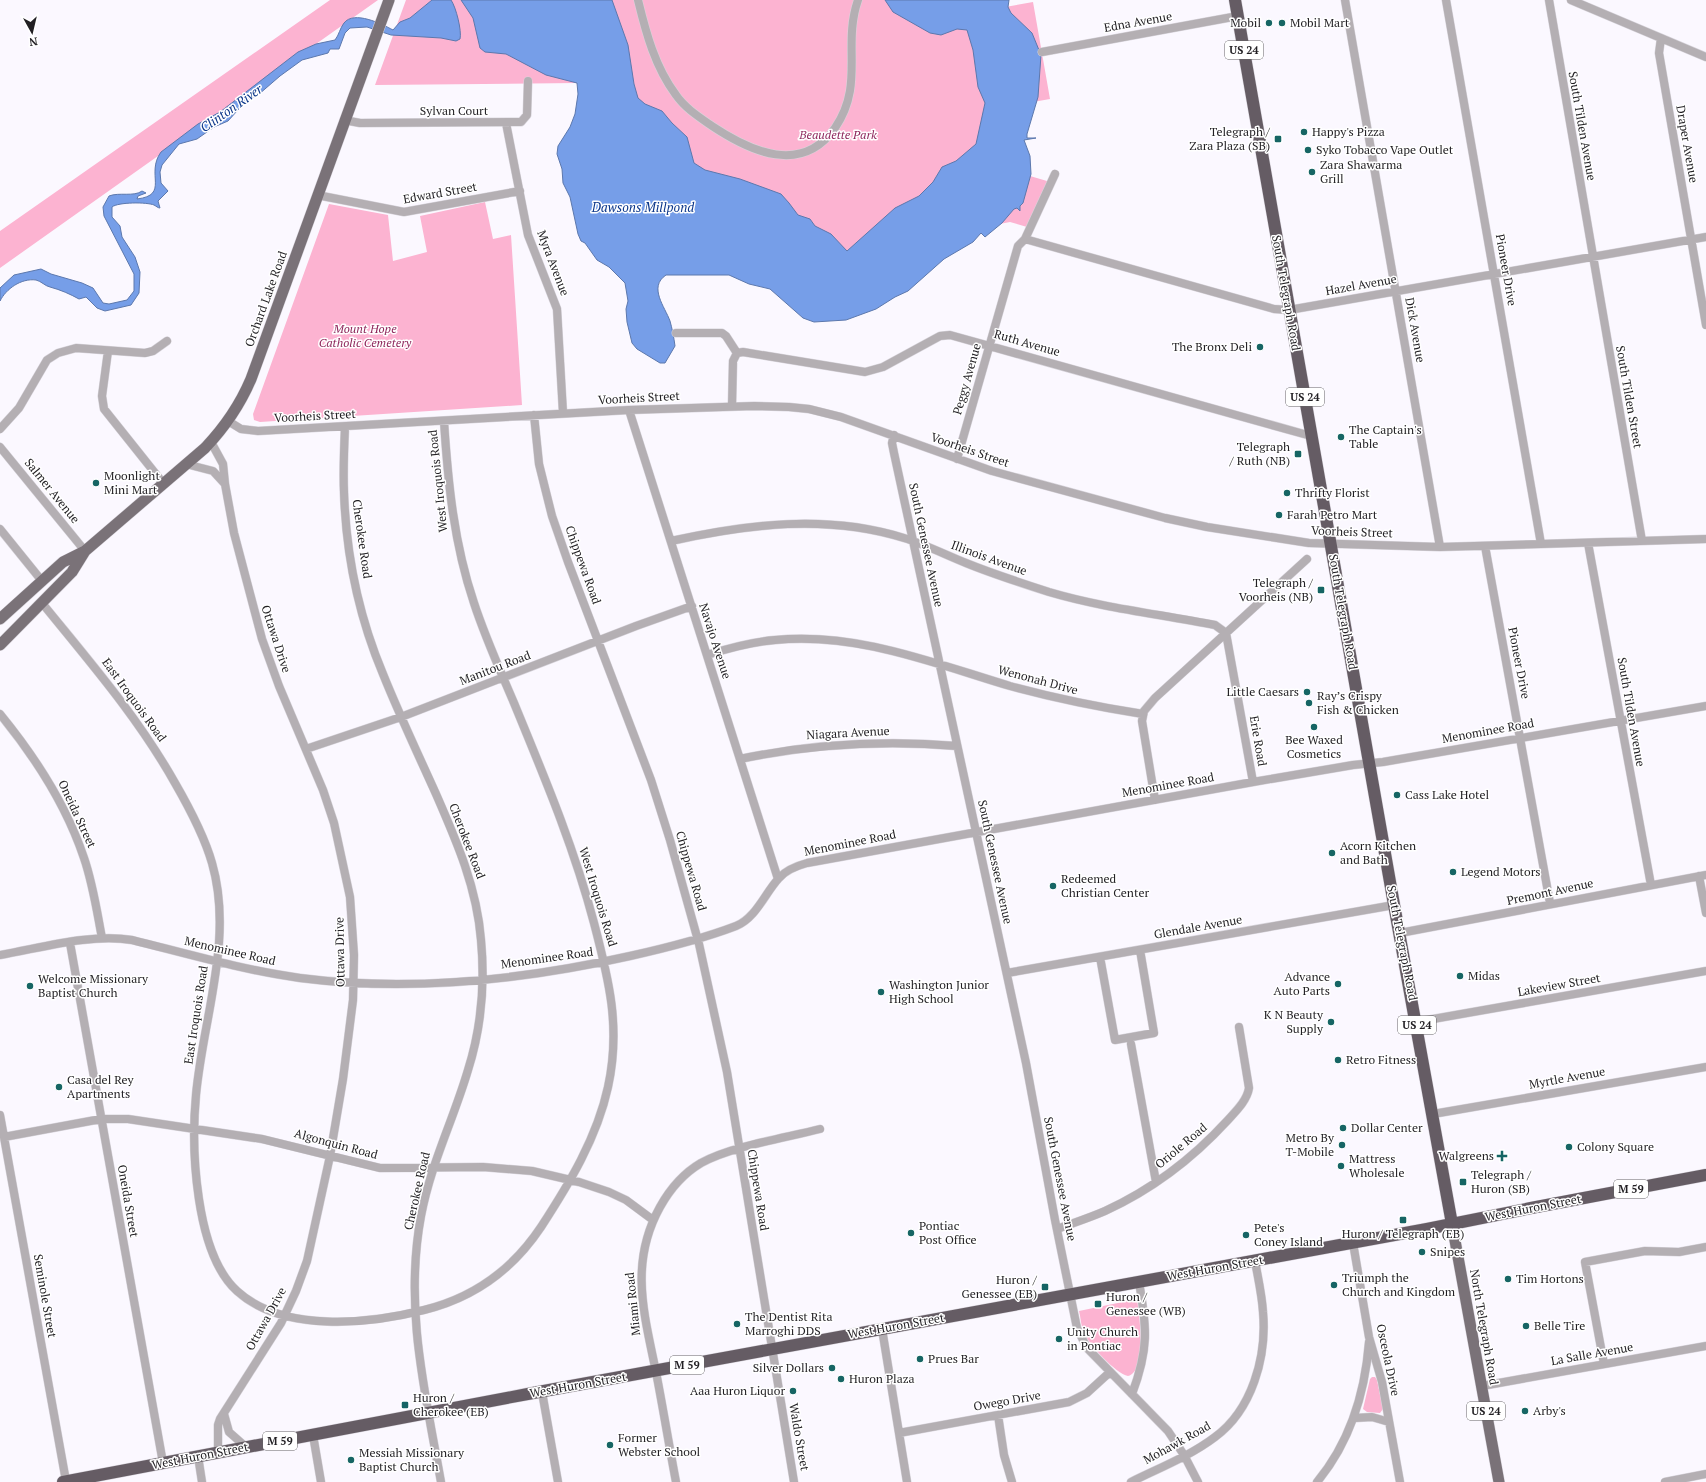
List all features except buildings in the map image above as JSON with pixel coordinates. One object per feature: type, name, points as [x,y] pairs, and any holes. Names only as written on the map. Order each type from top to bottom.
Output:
[{"type":"highway","name":"South Telegraph Road","points":[[1235,0],[1394,905],[1452,1224]]},
{"type":"highway","name":"West Huron Street","points":[[64,1482],[84,1480],[198,1456],[772,1349],[1354,1243],[1706,1175]]},
{"type":"main road","name":"Orchard Lake Road","points":[[0,619],[62,562],[85,551],[211,442],[228,421],[242,399],[251,380],[344,120],[389,0]]},
{"type":"main road","name":"Orchard Lake Road","points":[[0,645],[72,572],[85,551]]},
{"type":"main road","name":"North Telegraph Road","points":[[1452,1224],[1499,1482]]},
{"type":"street","points":[[638,0],[655,56],[669,85],[681,101],[700,117],[745,145],[766,153],[789,155],[807,152],[818,147],[830,135],[844,112],[852,88],[852,25],[858,0]]},
{"type":"street","name":"Dick Avenue","points":[[1345,0],[1440,547]]},
{"type":"street","name":"Pioneer Drive","points":[[1446,0],[1541,544]]},
{"type":"street","name":"South Tilden Avenue","points":[[1549,0],[1593,257]]},
{"type":"street","points":[[1571,0],[1706,57]]},
{"type":"street","name":"Edna Avenue","points":[[1042,52],[1238,16]]},
{"type":"street","name":"Draper Avenue","points":[[1661,38],[1659,52],[1706,325]]},
{"type":"street","name":"Sylvan Court","points":[[344,120],[360,123],[521,122],[526,118],[528,82]]},
{"type":"street","name":"Myra Avenue","points":[[506,123],[529,239],[557,309],[563,413]]},
{"type":"street","name":"Peggy Avenue","points":[[957,459],[1018,246],[1021,241],[1026,239],[1055,174]]},
{"type":"street","name":"Edward Street","points":[[317,195],[404,212],[520,190]]},
{"type":"street","name":"Hazel Avenue","points":[[1026,239],[1274,309],[1289,310],[1706,237]]},
{"type":"street","name":"South Tilden Street","points":[[1593,257],[1642,541]]},
{"type":"street","points":[[676,333],[722,334],[726,336],[737,353],[733,361],[732,406]]},
{"type":"street","name":"Ruth Avenue","points":[[737,353],[743,352],[865,372],[883,368],[944,335],[950,335],[1311,436]]},
{"type":"street","points":[[0,429],[19,408],[44,364],[52,356],[63,350],[76,348],[145,353],[153,351],[167,341]]},
{"type":"street","points":[[108,351],[102,396],[104,409],[163,483]]},
{"type":"street","name":"Voorheis Street","points":[[228,421],[241,429],[258,432],[563,413],[732,406],[777,406],[809,409],[848,419],[992,471],[1186,523],[1309,543],[1440,547],[1706,540]]},
{"type":"street","name":"Navajo Avenue","points":[[629,410],[778,879]]},
{"type":"street","name":"Chippewa Road","points":[[534,415],[539,464],[546,494],[564,550],[651,780],[672,846],[698,938],[723,1050],[772,1349]]},
{"type":"street","name":"West Iroquois Road","points":[[414,1312],[457,1299],[483,1285],[501,1272],[534,1238],[584,1154],[598,1123],[611,1070],[614,1040],[614,1015],[605,962],[584,887],[565,830],[473,602],[457,543],[449,493],[444,421]]},
{"type":"street","name":"Cherokee Road","points":[[345,427],[344,494],[353,571],[363,616],[375,653],[401,717],[454,834],[466,867],[479,923],[482,979],[478,1026],[470,1064],[433,1167],[417,1242],[414,1312],[420,1364],[441,1482]]},
{"type":"street","name":"South Genessee Avenue","points":[[894,435],[892,443],[894,453],[1026,1063],[1077,1328],[1082,1340],[1110,1372],[1168,1432],[1184,1455],[1198,1482]]},
{"type":"street","name":"Ottawa Drive","points":[[211,442],[222,461],[226,475],[225,484],[239,556],[260,633],[279,686],[329,808],[342,855],[353,925],[354,982],[346,1057],[330,1156],[307,1261],[285,1315],[218,1425],[218,1453]]},
{"type":"street","name":"Salmer Avenue","points":[[0,447],[85,551]]},
{"type":"street","points":[[186,464],[214,471],[225,484]]},
{"type":"street","name":"Illinois Avenue","points":[[671,541],[739,528],[802,523],[862,529],[905,538],[988,572],[1050,592],[1131,611],[1215,624],[1226,633]]},
{"type":"street","points":[[0,529],[42,581]]},
{"type":"street","name":"South Tilden Avenue","points":[[1588,543],[1651,885]]},
{"type":"street","name":"Pioneer Drive","points":[[1485,546],[1550,903]]},
{"type":"street","points":[[1155,800],[1142,725],[1143,714],[1155,698],[1307,559]]},
{"type":"street","name":"East Iroquois Road","points":[[42,603],[133,716],[167,768],[193,815],[208,850],[218,890],[220,923],[217,962],[199,1071],[194,1129],[195,1166],[200,1202],[208,1240],[217,1262],[226,1279],[242,1295],[262,1307],[285,1315],[318,1320],[351,1322],[374,1320],[414,1312]]},
{"type":"street","name":"Manitou Road","points":[[306,749],[401,717],[692,606]]},
{"type":"street","name":"Erie Road","points":[[1226,633],[1253,782]]},
{"type":"street","name":"Wenonah Drive","points":[[707,655],[760,642],[807,639],[863,644],[939,663],[1038,693],[1143,714]]},
{"type":"street","name":"Menominee Road","points":[[0,955],[102,938],[132,940],[217,962],[292,977],[354,982],[420,983],[482,979],[544,972],[605,962],[698,938],[744,922],[752,914],[778,879],[788,870],[806,863],[1253,782],[1706,706]]},
{"type":"street","name":"Oneida Street","points":[[0,714],[34,758],[55,792],[71,824],[88,870],[102,938]]},
{"type":"street","name":"Niagara Avenue","points":[[740,759],[792,749],[842,744],[913,743],[957,746]]},
{"type":"street","points":[[1703,876],[1706,912]]},
{"type":"street","name":"Premont Avenue","points":[[1400,933],[1509,913],[1550,903],[1703,876]]},
{"type":"street","name":"Glendale Avenue","points":[[1007,973],[1394,905]]},
{"type":"street","name":"Oneida Street","points":[[70,943],[163,1463]]},
{"type":"street","points":[[1100,957],[1115,1040],[1154,1033],[1140,950]]},
{"type":"street","name":"Lakeview Street","points":[[1416,1022],[1706,971]]},
{"type":"street","name":"Oriole Road","points":[[1057,1229],[1106,1210],[1156,1182],[1204,1144],[1222,1126],[1246,1098],[1249,1086],[1239,1028]]},
{"type":"street","points":[[1131,1044],[1156,1182]]},
{"type":"street","name":"Myrtle Avenue","points":[[1433,1114],[1706,1067]]},
{"type":"street","name":"Seminole Street","points":[[0,1115],[64,1482]]},
{"type":"street","name":"Algonquin Road","points":[[4,1137],[101,1119],[128,1119],[268,1140],[380,1168],[503,1168],[532,1171],[570,1179],[614,1194],[633,1205],[653,1220]]},
{"type":"street","name":"Miami Road","points":[[676,1482],[645,1319],[641,1282],[643,1255],[653,1220],[667,1195],[687,1174],[710,1158],[739,1149],[820,1129]]},
{"type":"street","name":"Osceola Drive","points":[[1354,1243],[1369,1337],[1382,1382],[1400,1482]]},
{"type":"street","points":[[1604,1364],[1586,1262],[1645,1251],[1679,1252],[1706,1247]]},
{"type":"street","name":"Mohawk Road","points":[[1131,1482],[1211,1440],[1230,1424],[1244,1404],[1254,1380],[1262,1352],[1264,1322],[1255,1261]]},
{"type":"street","points":[[1132,1394],[1144,1360],[1146,1340],[1145,1321],[1138,1282]]},
{"type":"street","points":[[882,1329],[907,1482]]},
{"type":"street","points":[[1318,1482],[1338,1454],[1355,1418],[1366,1374],[1369,1337]]},
{"type":"street","name":"La Salle Avenue","points":[[1482,1386],[1706,1346]]},
{"type":"street","name":"Waldo Street","points":[[772,1349],[794,1482]]},
{"type":"street","name":"Owego Drive","points":[[899,1433],[1076,1399],[1087,1393],[1110,1372]]},
{"type":"street","points":[[542,1392],[558,1482]]},
{"type":"street","points":[[224,1414],[230,1432],[246,1448]]},
{"type":"street","points":[[998,1415],[1004,1455],[1012,1482]]},
{"type":"street","points":[[1355,1418],[1372,1416],[1389,1422]]},
{"type":"street","points":[[313,1435],[321,1482]]},
{"type":"street","points":[[198,1456],[202,1482]]},
{"type":"street","points":[[1668,1482],[1706,1474]]},
{"type":"green space","points":[[330,0],[378,0],[0,268],[0,231]]},
{"type":"green space","name":"Beaudette Park","points":[[406,0],[909,0],[932,20],[1033,2],[1050,99],[1033,102],[1004,155],[1030,176],[1047,181],[1048,185],[1027,227],[1010,222],[963,231],[858,278],[577,83],[375,85]]},
{"type":"green space","name":"Mount Hope Catholic Cemetery","points":[[485,202],[493,239],[511,235],[522,405],[260,422],[254,420],[253,414],[329,204],[388,215],[393,261],[427,252],[420,216]]},
{"type":"green space","points":[[1137,1299],[1141,1341],[1140,1353],[1138,1364],[1134,1372],[1128,1376],[1117,1370],[1103,1358],[1091,1344],[1084,1333],[1079,1311]]},
{"type":"green space","points":[[1375,1377],[1377,1380],[1383,1409],[1380,1413],[1367,1412],[1363,1409],[1370,1379]]},
{"type":"water","name":"Clinton River","points":[[432,0],[451,0],[458,19],[460,39],[456,41],[441,38],[391,35],[367,27],[350,28],[345,33],[339,49],[330,49],[328,53],[302,60],[258,95],[246,101],[228,121],[214,127],[197,139],[179,144],[162,165],[160,172],[161,183],[168,191],[158,201],[160,208],[150,204],[139,203],[126,203],[112,207],[112,217],[120,226],[122,237],[135,257],[140,272],[139,293],[131,305],[105,311],[97,308],[86,297],[79,299],[36,280],[25,281],[15,285],[6,292],[0,301],[0,288],[14,275],[41,269],[51,274],[82,283],[93,288],[103,303],[109,304],[127,300],[134,291],[134,274],[104,216],[103,207],[109,196],[117,194],[135,194],[142,191],[146,193],[138,196],[137,199],[147,197],[155,188],[155,168],[161,152],[198,124],[220,112],[298,52],[316,44],[335,40],[344,23],[349,19],[368,19],[393,30],[400,22],[410,18]]},
{"type":"water","name":"Dawsons Millpond","points":[[461,0],[612,0],[628,45],[634,84],[638,98],[645,104],[662,111],[687,137],[694,163],[705,170],[740,179],[781,194],[798,215],[810,219],[815,226],[831,234],[847,251],[895,208],[919,196],[933,182],[942,167],[956,161],[976,144],[985,103],[978,87],[973,50],[967,30],[957,29],[941,35],[930,33],[893,12],[885,0],[1009,0],[1008,7],[1011,13],[1032,33],[1041,55],[1038,97],[1027,134],[1027,138],[1036,138],[1024,140],[1030,156],[1031,174],[1023,203],[1020,206],[1020,211],[1017,208],[1014,209],[1002,223],[985,237],[981,233],[973,242],[944,259],[908,291],[876,309],[846,320],[814,322],[803,318],[770,289],[749,284],[729,275],[666,275],[658,285],[658,291],[659,297],[670,321],[675,346],[665,363],[660,363],[637,349],[632,343],[627,322],[626,309],[628,301],[625,283],[609,267],[597,260],[585,243],[581,241],[578,234],[570,197],[563,183],[562,169],[557,154],[558,146],[570,127],[575,114],[578,94],[577,83],[546,75],[506,54],[485,52],[480,48],[473,18]]},
{"type":"place","name":"Mobil","points":[[1269,23]]},
{"type":"place","name":"Mobil Mart","points":[[1282,23]]},
{"type":"place","name":"Happy's Pizza","points":[[1304,132]]},
{"type":"place","name":"Telegraph / Zara Plaza (SB)","points":[[1278,139]]},
{"type":"place","name":"Syko Tobacco Vape Outlet","points":[[1308,150]]},
{"type":"place","name":"Zara Shawarma Grill","points":[[1312,172]]},
{"type":"place","name":"The Bronx Deli","points":[[1260,347]]},
{"type":"place","name":"The Captain's Table","points":[[1341,437]]},
{"type":"place","name":"Telegraph / Ruth (NB)","points":[[1298,454]]},
{"type":"place","name":"Moonlight Mini Mart","points":[[96,483]]},
{"type":"place","name":"Thrifty Florist","points":[[1287,493]]},
{"type":"place","name":"Farah Petro Mart","points":[[1279,515]]},
{"type":"place","name":"Telegraph / Voorheis (NB)","points":[[1321,590]]},
{"type":"place","name":"Little Caesars","points":[[1307,692]]},
{"type":"place","name":"Ray’s Crispy Fish & Chicken","points":[[1309,703]]},
{"type":"place","name":"Bee Waxed Cosmetics","points":[[1314,727]]},
{"type":"place","name":"Cass Lake Hotel","points":[[1397,795]]},
{"type":"place","name":"Acorn Kitchen and Bath","points":[[1332,853]]},
{"type":"place","name":"Legend Motors","points":[[1453,872]]},
{"type":"place","name":"Redeemed Christian Center","points":[[1053,886]]},
{"type":"place","name":"Midas","points":[[1460,976]]},
{"type":"place","name":"Advance Auto Parts","points":[[1338,984]]},
{"type":"place","name":"Welcome Missionary Baptist Church","points":[[30,986]]},
{"type":"place","name":"Washington Junior High School","points":[[881,992]]},
{"type":"place","name":"K N Beauty Supply","points":[[1331,1022]]},
{"type":"place","name":"Retro Fitness","points":[[1338,1060]]},
{"type":"place","name":"Casa del Rey Apartments","points":[[59,1087]]},
{"type":"place","name":"Dollar Center","points":[[1343,1128]]},
{"type":"place","name":"Metro By T-Mobile","points":[[1342,1145]]},
{"type":"place","name":"Colony Square","points":[[1569,1147]]},
{"type":"place","name":"Walgreens","points":[[1502,1156]]},
{"type":"place","name":"Mattress Wholesale","points":[[1341,1166]]},
{"type":"place","name":"Telegraph / Huron (SB)","points":[[1463,1182]]},
{"type":"place","name":"Huron / Telegraph (EB)","points":[[1403,1220]]},
{"type":"place","name":"Pontiac Post Office","points":[[911,1233]]},
{"type":"place","name":"Pete's Coney Island","points":[[1246,1235]]},
{"type":"place","name":"Snipes","points":[[1422,1252]]},
{"type":"place","name":"Tim Hortons","points":[[1508,1279]]},
{"type":"place","name":"Triumph the Church and Kingdom","points":[[1334,1285]]},
{"type":"place","name":"Huron / Genessee (EB)","points":[[1045,1287]]},
{"type":"place","name":"Huron / Genessee (WB)","points":[[1098,1304]]},
{"type":"place","name":"The Dentist Rita Marroghi DDS","points":[[737,1324]]},
{"type":"place","name":"Belle Tire","points":[[1526,1326]]},
{"type":"place","name":"Unity Church in Pontiac","points":[[1059,1339]]},
{"type":"place","name":"Prues Bar","points":[[920,1359]]},
{"type":"place","name":"Silver Dollars","points":[[832,1368]]},
{"type":"place","name":"Huron Plaza","points":[[841,1379]]},
{"type":"place","name":"Aaa Huron Liquor","points":[[793,1391]]},
{"type":"place","name":"Huron / Cherokee (EB)","points":[[405,1405]]},
{"type":"place","name":"Arby's","points":[[1525,1411]]},
{"type":"place","name":"Former Webster School","points":[[610,1445]]},
{"type":"place","name":"Messiah Missionary Baptist Church","points":[[351,1460]]}]
